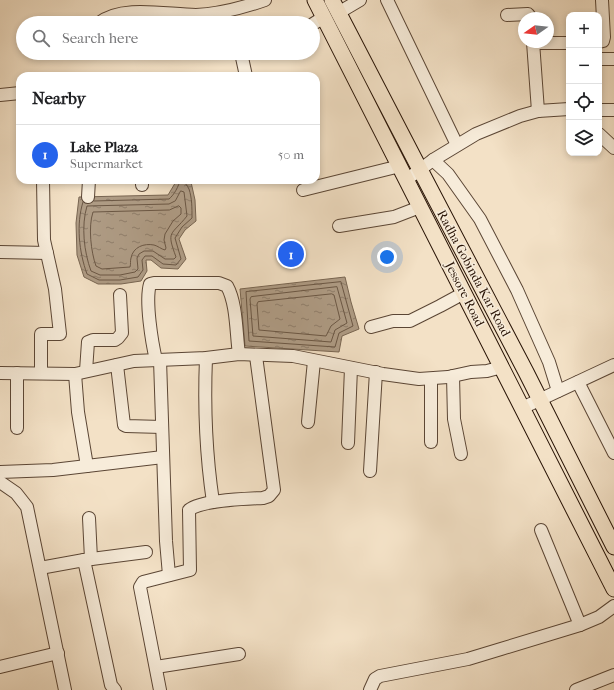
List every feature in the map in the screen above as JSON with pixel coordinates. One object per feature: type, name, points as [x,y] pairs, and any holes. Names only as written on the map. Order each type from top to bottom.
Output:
[{"type":"main road","name":"Jessore Road","points":[[315,0],[327,14],[403,173],[614,589]]},
{"type":"main road","name":"Radha Gobinda Kar Road","points":[[327,14],[420,170],[540,400],[614,548]]},
{"type":"street","points":[[114,16],[127,13],[155,12],[196,15],[248,6],[265,0]]},
{"type":"street","points":[[327,14],[360,0]]},
{"type":"street","points":[[387,0],[457,145]]},
{"type":"street","points":[[602,0],[604,37],[602,41]]},
{"type":"street","points":[[507,15],[518,14]]},
{"type":"street","points":[[554,43],[566,43]]},
{"type":"street","points":[[533,48],[538,111]]},
{"type":"street","points":[[602,59],[614,59]]},
{"type":"street","points":[[243,60],[245,72]]},
{"type":"street","points":[[0,95],[16,93]]},
{"type":"street","points":[[303,190],[420,170],[433,160],[476,134],[520,116],[538,111],[566,110]]},
{"type":"street","points":[[602,110],[614,110]]},
{"type":"street","points":[[602,137],[614,148]]},
{"type":"street","points":[[433,160],[448,174],[480,219],[517,290],[546,355],[558,391]]},
{"type":"street","points":[[42,373],[41,334],[60,334],[55,289],[44,240],[43,184]]},
{"type":"street","points":[[88,197],[89,184]]},
{"type":"street","points":[[339,226],[394,217],[420,207]]},
{"type":"street","points":[[0,252],[47,253]]},
{"type":"street","points":[[169,575],[166,541],[158,360],[153,346],[148,295],[150,284],[219,283],[227,286],[234,309],[239,354]]},
{"type":"street","points":[[371,327],[393,321],[410,321],[464,293]]},
{"type":"street","points":[[87,466],[78,412],[80,373],[88,342],[93,340],[115,340],[122,333],[120,295]]},
{"type":"street","points":[[0,373],[80,373],[134,361],[206,358],[239,354],[256,356],[293,356],[352,368],[419,379],[453,376],[471,372],[487,371],[502,367]]},
{"type":"street","points":[[160,690],[140,587],[143,582],[190,570],[189,510],[195,506],[212,502],[262,498],[269,496],[274,490],[256,356]]},
{"type":"street","points":[[206,358],[205,401],[209,477],[212,502]]},
{"type":"street","points":[[308,422],[314,361]]},
{"type":"street","points":[[117,365],[124,425],[162,427]]},
{"type":"street","points":[[522,408],[614,365]]},
{"type":"street","points":[[348,443],[352,368]]},
{"type":"street","points":[[370,472],[376,372]]},
{"type":"street","points":[[17,373],[17,428]]},
{"type":"street","points":[[453,376],[454,419],[462,454]]},
{"type":"street","points":[[431,379],[431,442]]},
{"type":"street","points":[[578,382],[614,453]]},
{"type":"street","points":[[0,472],[53,470],[163,457]]},
{"type":"street","points":[[0,482],[16,493],[27,508],[65,690]]},
{"type":"street","points":[[89,518],[87,559],[111,685],[115,690]]},
{"type":"street","points":[[541,530],[580,625]]},
{"type":"street","points":[[40,568],[87,559],[146,552]]},
{"type":"street","points":[[370,690],[375,679],[380,676],[468,658],[580,625],[599,617],[614,606]]},
{"type":"street","points":[[0,667],[58,653]]},
{"type":"street","points":[[156,667],[239,654]]},
{"type":"street","points":[[576,690],[614,675]]},
{"type":"water","points":[[175,184],[191,184],[195,200],[196,221],[185,230],[179,239],[186,259],[178,269],[161,268],[151,260],[146,260],[147,271],[141,281],[121,284],[98,284],[84,277],[77,255],[76,223],[79,197],[168,195]]},
{"type":"water","points":[[345,277],[359,329],[342,336],[339,352],[245,346],[240,289]]},
{"type":"place","name":"Lake Plaza","points":[[291,254]]}]
